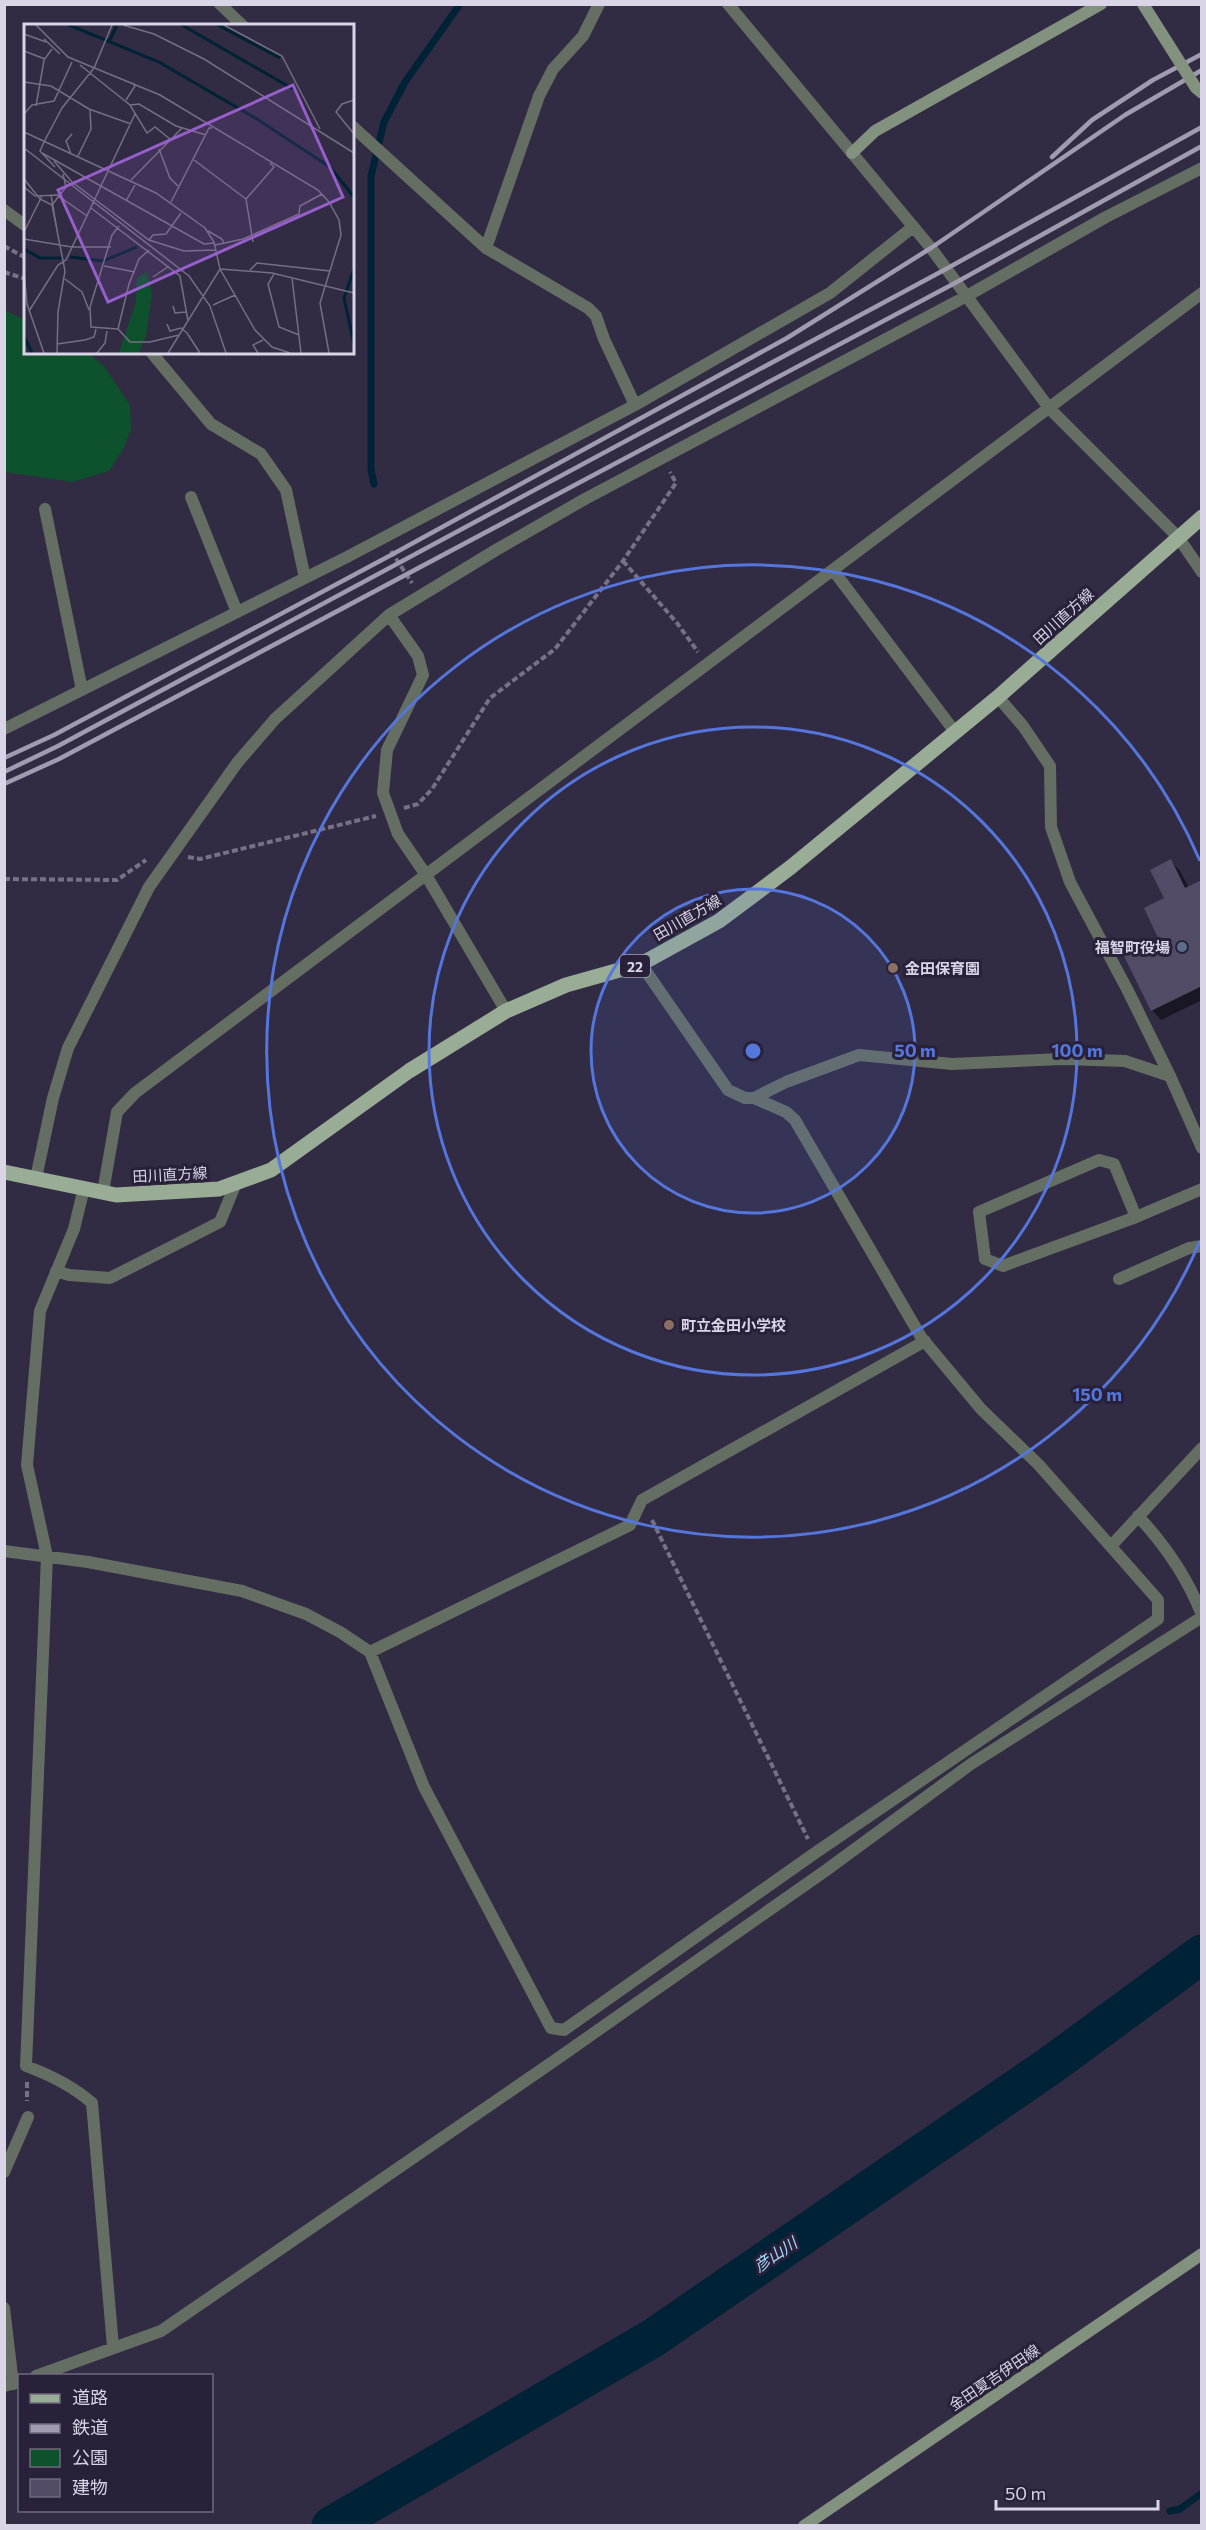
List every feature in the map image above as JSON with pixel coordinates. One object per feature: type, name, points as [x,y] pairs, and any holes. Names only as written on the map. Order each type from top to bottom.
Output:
[{"type":"main road","points":[[852,153],[875,131],[1101,4]]},
{"type":"main road","points":[[1143,4],[1196,88],[1202,93]]},
{"type":"main road","name":"田川直方線","points":[[4,1172],[117,1195],[219,1189],[271,1170],[409,1071],[506,1011],[566,984],[641,964],[719,921],[791,867],[998,697],[1202,517]]},
{"type":"main road","name":"金田夏吉伊田線","points":[[804,2526],[1202,2254]]},
{"type":"street","points":[[220,4],[241,24]]},
{"type":"street","points":[[486,248],[539,96],[553,69],[583,36],[599,4]]},
{"type":"street","points":[[728,4],[931,248],[1049,408],[1178,537],[1202,572]]},
{"type":"street","points":[[354,128],[486,248],[588,308],[596,316],[604,339],[635,405]]},
{"type":"street","points":[[36,1178],[53,1098],[68,1048],[149,887],[237,763],[275,719],[389,615],[575,505],[965,297],[1106,217],[1202,168]]},
{"type":"street","points":[[4,210],[24,225]]},
{"type":"street","points":[[4,729],[305,578],[635,405],[830,293],[913,227]]},
{"type":"street","points":[[103,1192],[117,1112],[135,1093],[1202,293]]},
{"type":"street","points":[[152,354],[211,424],[261,454],[286,490],[305,578]]},
{"type":"street","points":[[160,364],[167,354]]},
{"type":"street","points":[[191,497],[237,612]]},
{"type":"street","points":[[45,509],[82,690]]},
{"type":"street","points":[[833,570],[955,732]]},
{"type":"street","points":[[389,615],[418,656],[423,675],[387,750],[383,793],[398,834],[426,876],[506,1011]]},
{"type":"street","points":[[998,697],[1023,726],[1050,766],[1051,827],[1058,853],[1070,882],[1170,1076],[1202,1148]]},
{"type":"street","points":[[4,1551],[47,1556],[242,1591],[306,1614],[340,1632],[370,1652],[424,1787],[551,2028],[564,2030],[815,1853],[1158,1619],[1158,1600],[1039,1465],[981,1409],[925,1341],[795,1120],[786,1112],[728,1090],[641,964]]},
{"type":"street","points":[[754,1098],[859,1055],[952,1064],[1062,1059],[1125,1061],[1170,1076]]},
{"type":"street","points":[[1136,1217],[1114,1164],[1099,1160],[979,1212],[985,1260],[1003,1266],[1136,1217],[1202,1189]]},
{"type":"street","points":[[56,1271],[69,1275],[110,1278],[220,1222],[236,1183]]},
{"type":"street","points":[[84,1188],[74,1229],[40,1311],[27,1466],[47,1556],[26,2066],[47,2074],[82,2094],[92,2103],[113,2347]]},
{"type":"street","points":[[1119,1279],[1189,1248],[1202,1246]]},
{"type":"street","points":[[370,1652],[630,1525],[642,1500],[925,1341]]},
{"type":"street","points":[[1111,1546],[1202,1448]]},
{"type":"street","points":[[41,2374],[161,2331],[756,1920],[971,1764],[1202,1616],[1188,1584],[1158,1539],[1138,1516]]},
{"type":"street","points":[[746,1901],[756,1920]]},
{"type":"street","points":[[4,2172],[28,2117]]},
{"type":"street","points":[[4,2308],[12,2384]]},
{"type":"path","points":[[4,246],[24,257]]},
{"type":"path","points":[[4,272],[24,278]]},
{"type":"path","points":[[4,879],[117,880],[154,855],[171,854],[200,859],[418,804],[432,789],[490,698],[555,650],[622,561],[676,483],[662,459]]},
{"type":"path","points":[[383,537],[420,596]]},
{"type":"path","points":[[622,561],[677,623],[707,665]]},
{"type":"path","points":[[642,1500],[815,1853]]},
{"type":"path","points":[[26,2066],[28,2117]]},
{"type":"green space","points":[[4,310],[24,320],[24,354],[89,354],[104,366],[130,405],[131,429],[124,448],[109,471],[72,482],[5,472]]},
{"type":"building","name":"福智町役場","points":[[1171,859],[1185,888],[1202,880],[1202,986],[1151,1011],[1124,956],[1158,938],[1144,908],[1164,898],[1150,870]]},
{"type":"waterway","points":[[374,484],[371,470],[371,176],[384,122],[405,82],[460,4]]},
{"type":"waterway","name":"彦山川","points":[[331,2526],[653,2338],[1051,2065],[1202,1954]]},
{"type":"waterway","points":[[1170,2511],[1180,2509],[1202,2493]]},
{"type":"railway","points":[[1052,157],[1092,120],[1153,80],[1202,54]]},
{"type":"railway","points":[[4,758],[54,735],[393,554],[787,338],[931,248],[1125,115],[1202,70]]},
{"type":"railway","points":[[4,772],[58,746],[946,269],[1202,127]]},
{"type":"railway","points":[[4,784],[59,759],[955,283],[1202,146]]},
{"type":"place","name":"福智町役場","points":[[1182,947]]},
{"type":"place","name":"金田保育園","points":[[893,968]]},
{"type":"place","name":"町立金田小学校","points":[[669,1325]]}]
